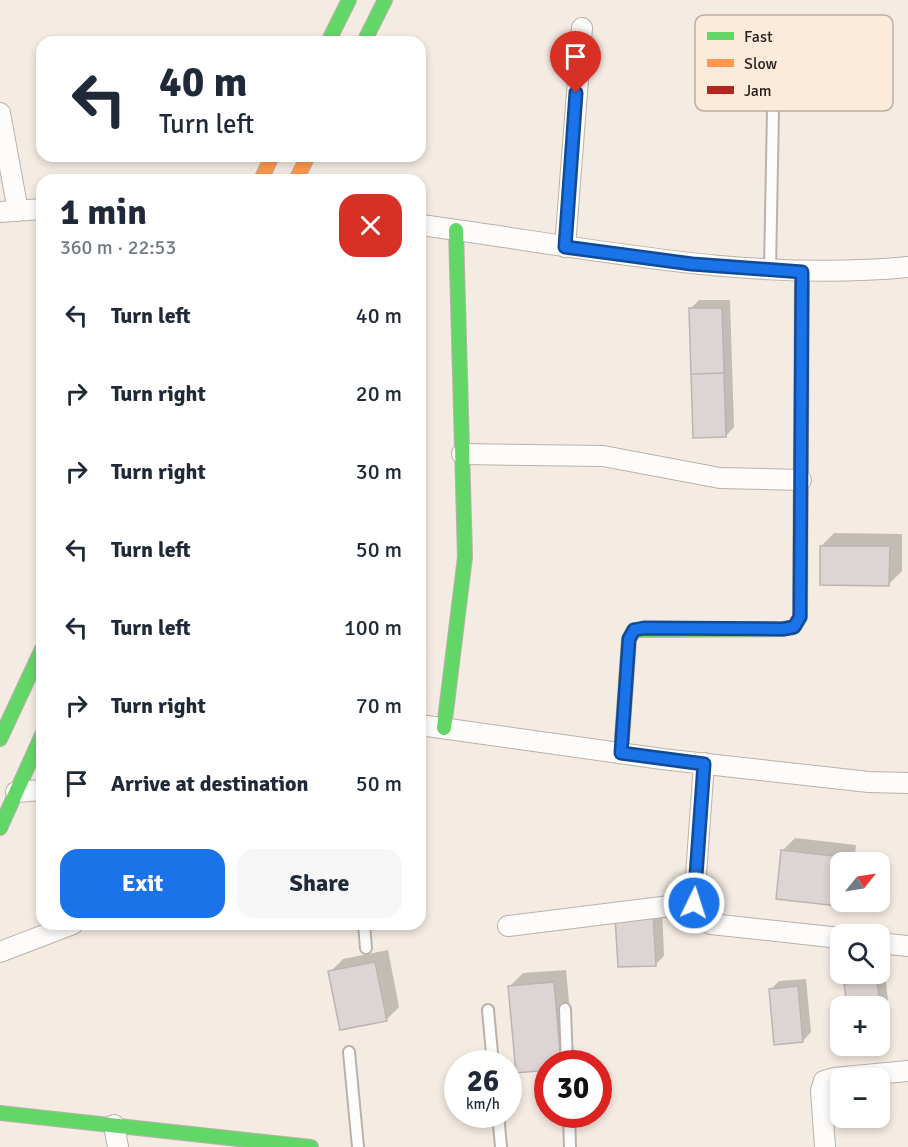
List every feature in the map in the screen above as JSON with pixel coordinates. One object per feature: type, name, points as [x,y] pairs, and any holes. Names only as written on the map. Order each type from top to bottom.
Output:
[{"type":"main road","points":[[331,36],[349,0]]},
{"type":"main road","points":[[367,36],[385,0]]},
{"type":"main road","points":[[444,728],[465,557],[456,230]]},
{"type":"main road","points":[[621,753],[629,639],[634,630],[794,627],[800,617],[802,272]]},
{"type":"main road","points":[[0,739],[36,662]]},
{"type":"main road","points":[[0,828],[36,748]]},
{"type":"main road","points":[[0,1113],[311,1147]]},
{"type":"street","points":[[565,247],[582,28]]},
{"type":"street","points":[[0,113],[9,211],[36,209]]},
{"type":"street","points":[[426,226],[692,264],[802,272],[908,267]]},
{"type":"street","points":[[462,454],[603,456],[720,478],[801,480]]},
{"type":"street","points":[[426,726],[704,764],[868,782],[908,783]]},
{"type":"street","points":[[704,764],[694,903],[699,917],[711,924],[830,937]]},
{"type":"street","points":[[16,792],[36,790]]},
{"type":"street","points":[[508,926],[694,903]]},
{"type":"street","points":[[0,952],[57,930]]},
{"type":"street","points":[[890,944],[908,946]]},
{"type":"street","points":[[825,1147],[821,1091],[824,1081],[908,1071]]},
{"type":"street","points":[[114,1125],[118,1147]]},
{"type":"lane","points":[[770,270],[773,111]]},
{"type":"lane","points":[[364,930],[366,948]]},
{"type":"lane","points":[[565,1010],[566,1050]]},
{"type":"lane","points":[[488,1011],[492,1050]]},
{"type":"lane","points":[[349,1052],[358,1147]]},
{"type":"lane","points":[[499,1128],[501,1147]]},
{"type":"lane","points":[[569,1128],[570,1147]]},
{"type":"building","points":[[689,308],[722,308],[724,373],[691,374]]},
{"type":"building","points":[[724,373],[726,437],[693,438],[691,374]]},
{"type":"building","points":[[820,546],[890,546],[889,586],[820,585]]},
{"type":"building","points":[[781,850],[830,856],[830,905],[776,899]]},
{"type":"building","points":[[653,914],[656,966],[618,967],[615,916]]},
{"type":"building","points":[[375,962],[387,1021],[340,1030],[328,971]]},
{"type":"building","points":[[554,982],[560,1050],[534,1050],[534,1071],[522,1072],[522,1050],[514,1050],[508,986]]},
{"type":"building","points":[[844,984],[877,984],[879,996],[846,996]]},
{"type":"building","points":[[798,986],[803,1042],[774,1045],[769,989]]},
{"type":"traffic: fast","points":[[331,36],[349,0]]},
{"type":"traffic: fast","points":[[367,36],[385,0]]},
{"type":"traffic: fast","points":[[444,728],[465,557],[456,230]]},
{"type":"traffic: fast","points":[[621,753],[629,639],[634,630],[783,629],[794,627],[800,617],[801,439]]},
{"type":"traffic: fast","points":[[0,739],[36,662]]},
{"type":"traffic: fast","points":[[0,828],[36,748]]},
{"type":"traffic: fast","points":[[0,1113],[311,1147]]},
{"type":"traffic: slow","points":[[264,174],[269,162]]},
{"type":"traffic: slow","points":[[299,174],[305,162]]},
{"type":"traffic: jam","points":[[801,439],[802,272]]},
{"type":"route","points":[[576,93],[565,247],[692,264],[802,272],[800,617],[794,627],[783,629],[644,628],[634,630],[629,639],[621,753],[704,764],[694,903]]}]
